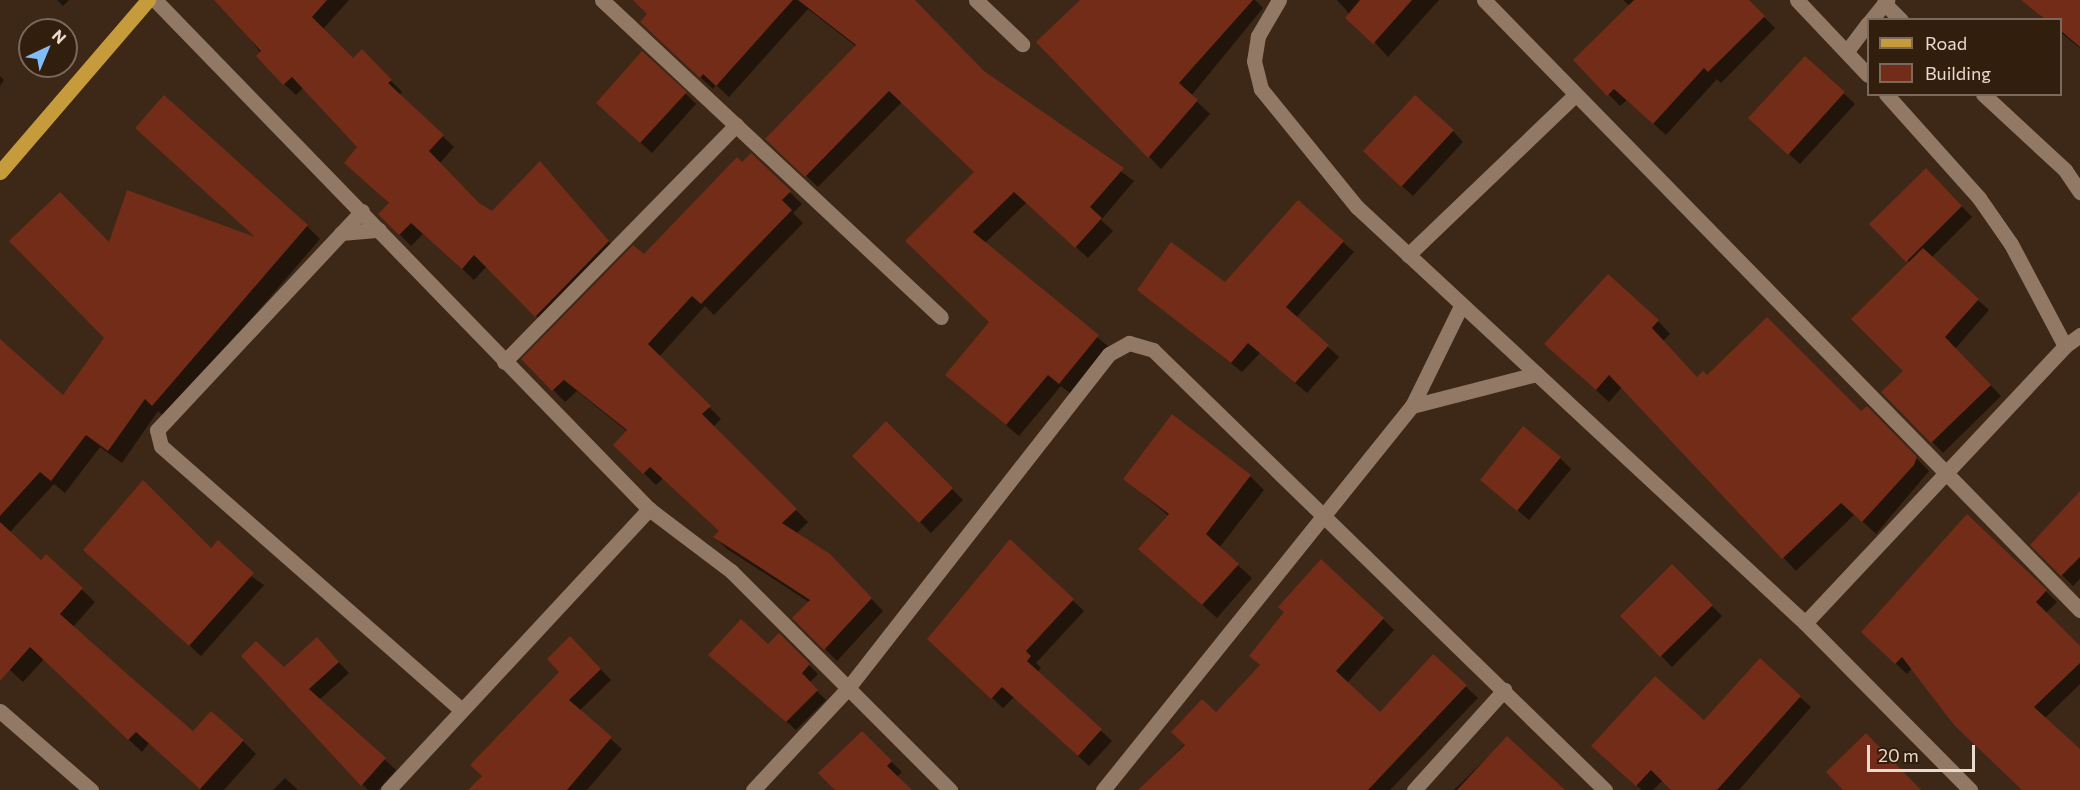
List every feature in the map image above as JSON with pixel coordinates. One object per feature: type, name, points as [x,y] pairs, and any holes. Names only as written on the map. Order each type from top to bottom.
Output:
[{"type":"main road","points":[[0,172],[148,0]]},
{"type":"street","points":[[155,0],[649,509],[731,571],[950,790]]},
{"type":"street","points":[[602,0],[941,317]]},
{"type":"street","points":[[976,0],[1022,44]]},
{"type":"street","points":[[1279,0],[1258,36],[1254,60],[1261,88],[1356,207],[1805,623],[1970,790]]},
{"type":"street","points":[[1484,0],[1574,96],[1952,473],[2080,610]]},
{"type":"street","points":[[1797,0],[1867,73]]},
{"type":"street","points":[[1872,18],[1885,2],[1899,18]]},
{"type":"street","points":[[1847,51],[1867,25]]},
{"type":"street","points":[[1408,255],[1574,96]]},
{"type":"street","points":[[1888,96],[1979,198],[2011,244],[2065,346]]},
{"type":"street","points":[[1985,96],[2065,170],[2080,192]]},
{"type":"street","points":[[504,362],[736,125]]},
{"type":"street","points":[[362,212],[165,417],[157,430],[161,446],[461,710]]},
{"type":"street","points":[[341,233],[379,230]]},
{"type":"street","points":[[1103,790],[1412,406],[1461,306]]},
{"type":"street","points":[[1805,623],[1952,473],[2065,346],[2080,335]]},
{"type":"street","points":[[753,790],[848,688],[1109,354],[1129,343],[1153,350],[1326,513],[1605,790]]},
{"type":"street","points":[[1412,406],[1537,374]]},
{"type":"street","points":[[388,790],[649,509]]},
{"type":"street","points":[[1414,790],[1504,690]]},
{"type":"street","points":[[0,711],[91,790]]},
{"type":"building","points":[[214,0],[327,0],[312,17],[353,58],[362,49],[392,80],[388,83],[444,135],[429,151],[479,203],[492,211],[540,161],[609,241],[535,317],[474,255],[462,269],[411,223],[399,235],[378,214],[389,203],[344,163],[357,147],[292,77],[283,85],[256,56],[261,51]]},
{"type":"building","points":[[633,0],[793,0],[716,86],[703,74],[700,78],[640,22],[647,14]]},
{"type":"building","points":[[798,0],[915,0],[984,71],[1124,168],[1090,207],[1102,218],[1075,248],[1014,192],[973,232],[1099,335],[1059,384],[1048,375],[1006,425],[945,375],[989,322],[905,241],[974,172],[889,91],[805,177],[765,139],[856,45]]},
{"type":"building","points":[[1080,0],[1253,0],[1179,83],[1198,100],[1148,158],[1036,42]]},
{"type":"building","points":[[1360,0],[1412,0],[1373,44],[1345,18]]},
{"type":"building","points":[[1634,0],[1749,0],[1765,16],[1708,72],[1704,68],[1653,124],[1614,89],[1607,96],[1573,60]]},
{"type":"building","points":[[2021,0],[2080,0],[2080,47],[2062,32],[2062,18],[2044,18]]},
{"type":"building","points":[[642,51],[687,92],[640,143],[596,103]]},
{"type":"building","points":[[1805,56],[1845,92],[1788,155],[1748,118]]},
{"type":"building","points":[[164,95],[308,225],[152,406],[145,399],[108,451],[86,435],[51,481],[40,472],[0,516],[0,339],[63,395],[104,338],[9,241],[60,192],[109,242],[127,190],[255,237],[135,128]]},
{"type":"building","points":[[1415,95],[1454,130],[1401,187],[1363,151]]},
{"type":"building","points":[[751,153],[791,191],[782,200],[792,210],[701,304],[692,296],[648,344],[711,406],[702,414],[797,509],[782,523],[830,554],[872,598],[824,650],[792,618],[810,600],[713,537],[719,531],[650,467],[643,474],[613,445],[627,430],[564,380],[552,391],[521,359],[633,245],[644,254],[737,157],[742,162]]},
{"type":"building","points":[[1926,168],[1962,206],[1906,262],[1869,224]]},
{"type":"building","points":[[1298,200],[1344,241],[1286,307],[1329,345],[1295,383],[1248,343],[1231,363],[1137,290],[1171,242],[1225,282]]},
{"type":"building","points":[[1923,248],[1979,299],[1945,337],[1991,385],[1931,443],[1881,392],[1903,371],[1851,319]]},
{"type":"building","points":[[1608,274],[1659,320],[1652,328],[1697,377],[1703,371],[1707,375],[1767,317],[1861,411],[1867,406],[1917,457],[1914,465],[1862,522],[1841,503],[1782,559],[1609,375],[1596,390],[1544,344]]},
{"type":"building","points":[[1172,414],[1251,475],[1206,534],[1239,564],[1202,605],[1138,549],[1169,514],[1123,479]]},
{"type":"building","points":[[886,421],[953,488],[919,523],[852,456]]},
{"type":"building","points":[[1523,426],[1561,457],[1517,511],[1480,480]]},
{"type":"building","points":[[143,480],[211,548],[218,540],[254,573],[189,646],[83,550]]},
{"type":"building","points":[[2080,491],[2080,557],[2061,576],[2030,545]]},
{"type":"building","points":[[1967,514],[2047,590],[2036,602],[2080,646],[2080,663],[2034,707],[2080,749],[2080,790],[2022,790],[1954,725],[1902,657],[1895,664],[1861,632]]},
{"type":"building","points":[[0,522],[41,560],[46,554],[83,588],[60,614],[193,731],[211,711],[244,740],[200,789],[136,732],[128,740],[30,647],[0,681]]},
{"type":"building","points":[[1010,539],[1074,599],[1026,651],[1031,656],[1027,661],[1102,729],[1078,756],[1002,687],[991,699],[927,639]]},
{"type":"building","points":[[1321,559],[1384,618],[1336,671],[1380,712],[1433,654],[1467,685],[1368,790],[1138,790],[1185,745],[1171,732],[1202,699],[1216,712],[1260,665],[1249,656],[1284,612],[1278,607]]},
{"type":"building","points":[[1672,564],[1713,605],[1660,657],[1620,616]]},
{"type":"building","points":[[741,619],[768,644],[779,633],[810,664],[802,673],[818,690],[786,722],[708,655]]},
{"type":"building","points":[[570,636],[601,669],[569,700],[612,737],[567,790],[468,790],[482,776],[470,765],[559,672],[547,659]]},
{"type":"building","points":[[317,637],[339,662],[309,689],[386,758],[361,786],[241,656],[256,641],[284,667]]},
{"type":"building","points":[[1760,658],[1801,696],[1717,790],[1671,790],[1651,770],[1636,786],[1591,746],[1655,676],[1704,720]]},
{"type":"building","points":[[862,731],[892,761],[887,766],[912,790],[835,790],[818,773]]},
{"type":"building","points":[[1866,733],[1921,790],[1843,790],[1826,772]]},
{"type":"building","points":[[1507,736],[1565,790],[1457,790]]}]
